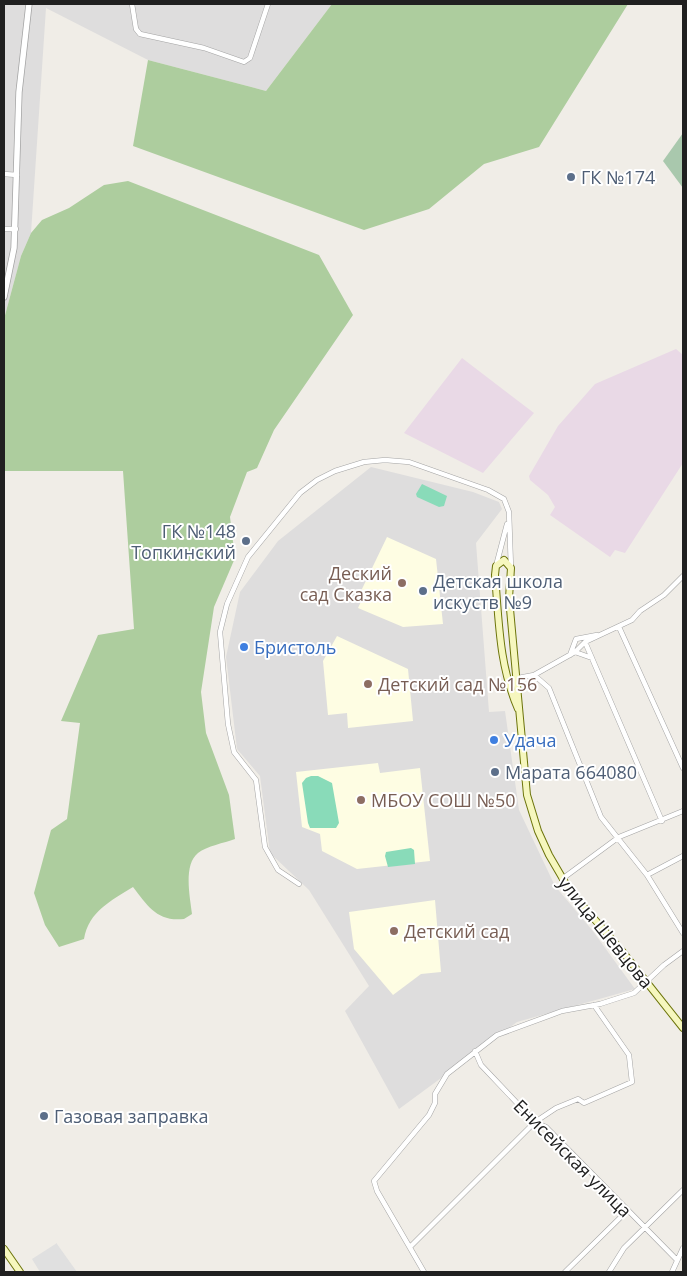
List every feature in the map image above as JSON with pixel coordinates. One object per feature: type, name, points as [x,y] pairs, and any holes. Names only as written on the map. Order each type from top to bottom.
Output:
[{"type":"main road","points":[[511,568],[504,560],[496,566],[504,671],[518,709]]},
{"type":"main road","name":"улица Шевцова","points":[[511,568],[508,598],[518,678],[518,709],[530,810],[549,855],[562,879],[683,1028]]},
{"type":"main road","points":[[4,1248],[20,1272]]},
{"type":"street","points":[[4,296],[12,262],[16,229],[20,92],[29,4]]},
{"type":"street","points":[[132,4],[136,29],[140,34],[204,48],[244,62],[248,61],[268,4]]},
{"type":"street","points":[[4,174],[17,175]]},
{"type":"street","points":[[4,229],[16,229]]},
{"type":"street","name":"улица Шевцова","points":[[299,884],[278,870],[265,847],[256,780],[234,752],[228,724],[220,632],[227,604],[244,564],[300,492],[335,470],[364,462],[409,462],[488,490],[504,499],[508,504],[511,568]]},
{"type":"street","points":[[496,566],[509,520]]},
{"type":"street","points":[[518,678],[534,675],[572,653],[585,642],[619,627],[655,602],[683,576]]},
{"type":"street","points":[[619,627],[681,755],[683,768]]},
{"type":"street","points":[[572,653],[576,639],[607,633]]},
{"type":"street","points":[[585,642],[662,821]]},
{"type":"street","points":[[572,653],[592,658]]},
{"type":"street","points":[[534,675],[549,688],[601,816],[648,875],[683,933]]},
{"type":"street","points":[[562,879],[619,837],[683,811]]},
{"type":"street","points":[[648,875],[683,856]]},
{"type":"street","points":[[424,1272],[377,1191],[374,1181],[429,1115],[434,1107],[438,1085],[447,1074],[498,1035],[562,1011],[594,1005],[634,993],[664,965],[683,951]]},
{"type":"street","points":[[410,1247],[535,1122],[571,1102],[578,1100],[584,1103],[632,1082],[629,1055],[594,1005]]},
{"type":"street","name":"Енисейская улица","points":[[475,1051],[481,1065],[535,1122],[546,1127],[677,1260]]},
{"type":"street","points":[[609,1272],[624,1248],[683,1190]]},
{"type":"street","points":[[565,1272],[627,1211]]},
{"type":"street","points":[[674,1271],[683,1248]]},
{"type":"shaded area","points":[[4,4],[332,4],[266,91],[148,60],[46,8],[31,233],[21,256],[4,319]]},
{"type":"shaded area","points":[[683,133],[683,188],[663,161]]},
{"type":"shaded area","points":[[676,349],[683,355],[683,463],[625,553],[615,550],[610,557],[550,515],[555,507],[548,495],[530,480],[529,476],[558,426],[595,384]]},
{"type":"shaded area","points":[[462,358],[534,413],[483,473],[404,433]]},
{"type":"shaded area","points":[[371,467],[473,492],[499,502],[502,509],[476,543],[489,712],[505,711],[519,810],[555,886],[592,930],[635,989],[517,1022],[399,1109],[345,1011],[369,986],[309,890],[270,853],[260,776],[237,749],[226,657],[240,592],[278,541]]},
{"type":"shaded area","name":"Деский сад Сказка","points":[[387,537],[436,559],[443,624],[403,627],[358,608],[365,593],[361,591]]},
{"type":"shaded area","name":"Детский сад №156","points":[[337,636],[408,669],[413,721],[348,728],[347,713],[328,715],[323,661]]},
{"type":"shaded area","name":"МБОУ СОШ №50","points":[[378,763],[380,773],[420,768],[430,861],[357,869],[322,851],[320,834],[302,827],[296,772]]},
{"type":"shaded area","name":"Детский сад","points":[[435,900],[441,972],[421,974],[393,995],[354,949],[349,912]]},
{"type":"shaded area","points":[[57,1243],[77,1272],[40,1272],[32,1259]]},
{"type":"green space","points":[[332,4],[628,4],[539,147],[484,164],[429,209],[364,230],[133,146],[148,60],[266,91]]},
{"type":"green space","points":[[128,181],[319,255],[353,315],[274,430],[257,468],[247,472],[230,517],[235,558],[214,607],[201,692],[206,733],[229,795],[235,839],[206,848],[193,858],[189,873],[192,914],[184,919],[167,918],[160,915],[149,906],[133,887],[109,902],[96,914],[87,929],[84,939],[59,947],[45,925],[34,893],[51,830],[67,819],[80,723],[61,721],[98,635],[134,629],[123,471],[4,471],[4,319],[21,256],[31,233],[42,220],[69,208],[104,185]]},
{"type":"green space","points":[[422,484],[447,496],[444,506],[439,507],[417,497],[416,494]]},
{"type":"green space","points":[[311,776],[318,776],[332,783],[339,823],[336,828],[310,828],[302,783]]},
{"type":"green space","points":[[411,848],[414,850],[415,864],[388,867],[385,856],[386,852]]},
{"type":"place","name":"ГК №174","points":[[571,177]]},
{"type":"place","name":"ГК №148 Топкинский","points":[[246,541]]},
{"type":"place","name":"Деский сад Сказка","points":[[402,583]]},
{"type":"place","name":"Детская школа искуств №9","points":[[423,591]]},
{"type":"place","name":"Бристоль","points":[[244,647]]},
{"type":"place","name":"Детский сад №156","points":[[368,684]]},
{"type":"place","name":"Удача","points":[[494,740]]},
{"type":"place","name":"Марата 664080","points":[[495,772]]},
{"type":"place","name":"МБОУ СОШ №50","points":[[361,800]]},
{"type":"place","name":"Детский сад","points":[[394,931]]},
{"type":"place","name":"Газовая заправка","points":[[44,1116]]}]
